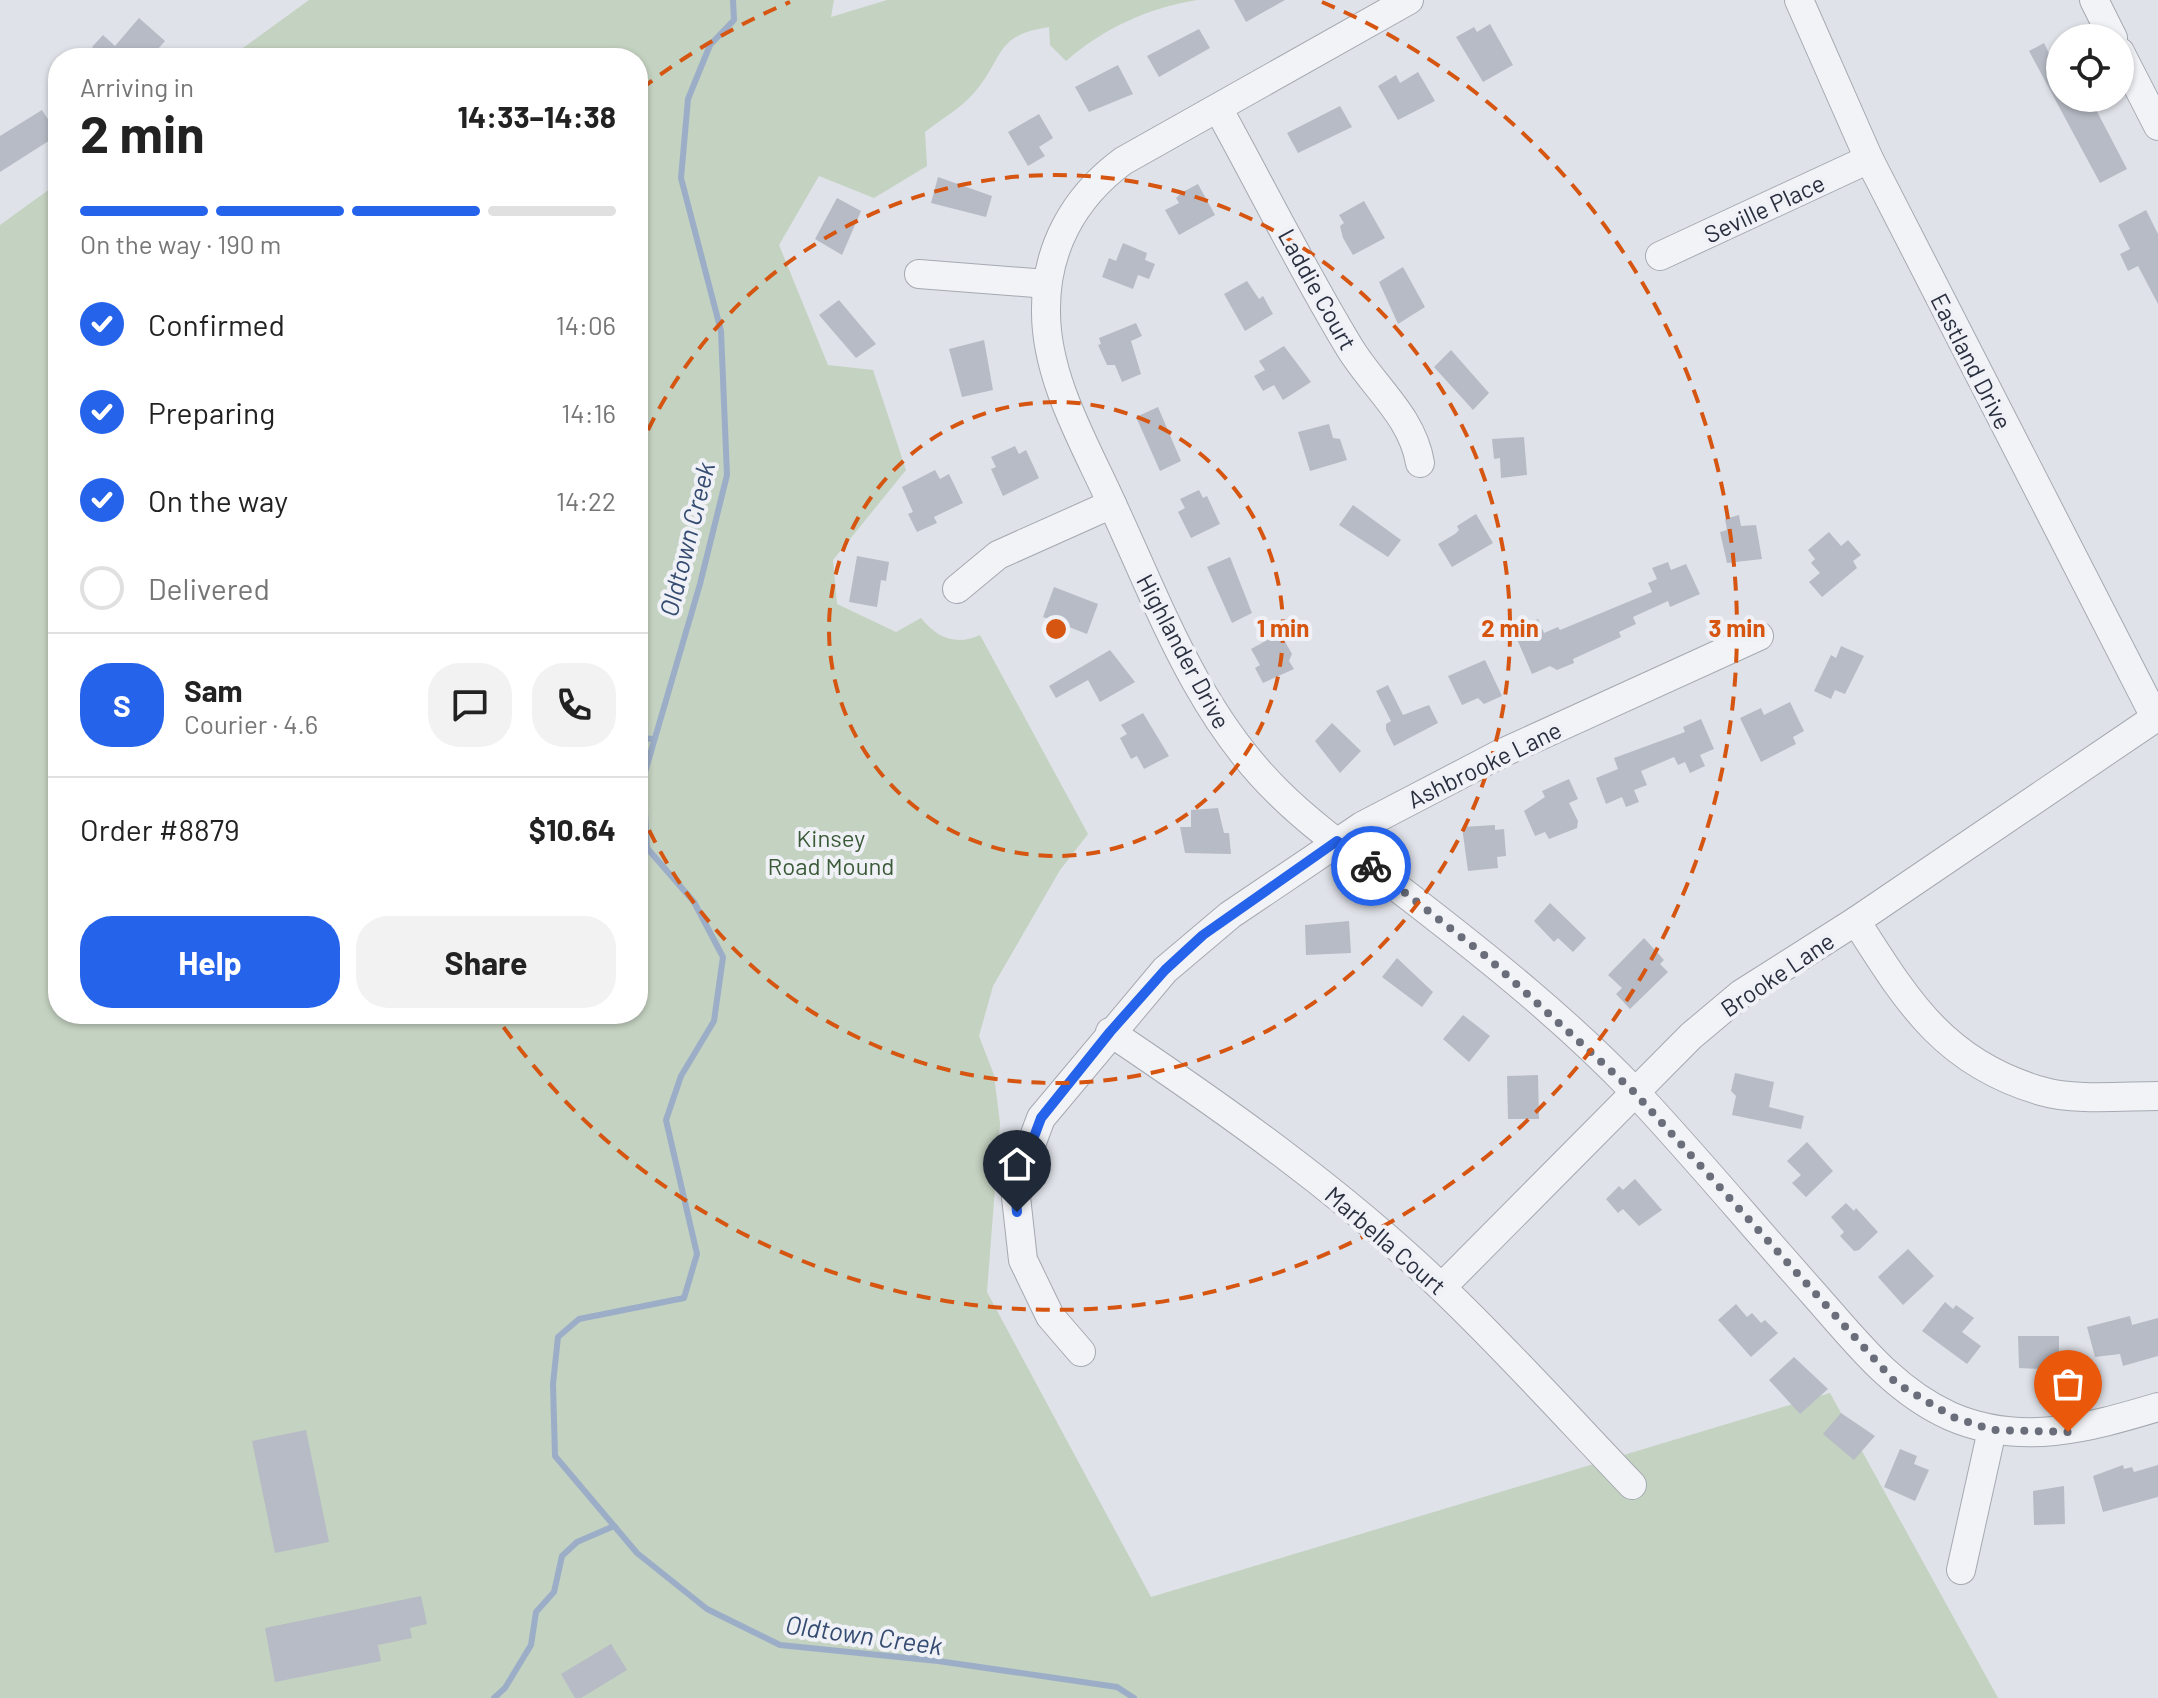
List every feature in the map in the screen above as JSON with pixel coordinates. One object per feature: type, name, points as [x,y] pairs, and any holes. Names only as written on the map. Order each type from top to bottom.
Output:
[{"type":"street","name":"Highlander Drive","points":[[1409,0],[1219,110],[1123,161],[1098,179],[1074,209],[1056,246],[1047,284],[1045,316],[1057,378],[1194,681],[1221,727],[1279,793],[1488,958],[1634,1092],[1896,1383],[1953,1417],[1992,1430],[2068,1432],[2158,1407]]},
{"type":"street","name":"Eastland Drive","points":[[1799,0],[1869,159],[2157,716]]},
{"type":"street","points":[[2094,0],[2106,24]]},
{"type":"street","points":[[2134,79],[2158,126]]},
{"type":"street","name":"Laddie Court","points":[[1219,110],[1349,347],[1404,418],[1417,446],[1420,463]]},
{"type":"street","name":"Seville Place","points":[[1660,256],[1869,159]]},
{"type":"street","points":[[919,274],[1047,284]]},
{"type":"street","points":[[957,589],[998,555],[1112,504]]},
{"type":"street","name":"Ashbrooke Lane","points":[[1081,1352],[1050,1316],[1023,1260],[1015,1188],[1041,1118],[1165,970],[1203,935],[1337,841],[1436,785],[1759,636]]},
{"type":"street","name":"Brooke Lane","points":[[1442,1287],[1634,1092],[1741,994],[1856,921],[2157,716]]},
{"type":"street","points":[[1856,921],[1911,1006],[1970,1061],[2043,1092],[2158,1096]]},
{"type":"street","name":"Marbella Court","points":[[1110,1032],[1248,1127],[1343,1200],[1442,1287],[1632,1485]]},
{"type":"street","points":[[1961,1570],[1992,1430]]},
{"type":"green space","name":"Kinsey Road Mound","points":[[309,0],[834,0],[831,17],[887,0],[1197,0],[1161,8],[1127,21],[1066,61],[1050,45],[1049,27],[1018,36],[1002,50],[969,98],[925,132],[927,166],[874,198],[819,176],[779,245],[828,365],[873,370],[906,470],[833,560],[837,604],[896,632],[921,618],[934,631],[948,638],[963,640],[980,635],[1088,834],[1060,870],[993,986],[979,1036],[994,1075],[1000,1123],[987,1292],[1151,1597],[1830,1393],[1998,1698],[0,1698],[0,225],[48,190],[48,1024],[648,1024],[648,48],[243,48]]},
{"type":"building","points":[[1234,0],[1285,0],[1246,22]]},
{"type":"building","points":[[139,18],[165,41],[159,48],[92,47],[103,35],[115,46]]},
{"type":"building","points":[[1490,24],[1513,65],[1483,82],[1456,37],[1474,27],[1477,32]]},
{"type":"building","points":[[1199,29],[1210,48],[1159,77],[1147,56]]},
{"type":"building","points":[[2044,43],[2046,83],[2029,51]]},
{"type":"building","points":[[1118,65],[1133,94],[1089,112],[1075,87]]},
{"type":"building","points":[[1418,72],[1435,101],[1398,120],[1378,86],[1396,75],[1400,83]]},
{"type":"building","points":[[1340,106],[1352,127],[1298,153],[1287,133]]},
{"type":"building","points":[[42,110],[48,119],[48,141],[0,172],[0,136]]},
{"type":"building","points":[[2062,112],[2097,112],[2127,169],[2100,183]]},
{"type":"building","points":[[1039,114],[1053,138],[1039,147],[1045,156],[1028,166],[1008,132]]},
{"type":"building","points":[[938,177],[992,196],[986,217],[931,203]]},
{"type":"building","points":[[1198,184],[1215,215],[1179,235],[1165,210],[1179,203],[1176,198],[1181,193]]},
{"type":"building","points":[[837,198],[861,211],[842,255],[815,239]]},
{"type":"building","points":[[1364,201],[1385,238],[1353,255],[1343,238],[1340,226],[1344,223],[1339,215]]},
{"type":"building","points":[[2146,210],[2158,234],[2158,304],[2138,266],[2128,271],[2120,254],[2130,249],[2118,225]]},
{"type":"building","points":[[1123,243],[1147,253],[1145,260],[1155,264],[1149,279],[1138,275],[1133,289],[1102,277],[1109,258],[1116,261]]},
{"type":"building","points":[[1403,267],[1425,307],[1398,324],[1379,282]]},
{"type":"building","points":[[1247,281],[1259,299],[1263,296],[1273,314],[1245,331],[1224,294]]},
{"type":"building","points":[[839,300],[876,344],[856,358],[819,315]]},
{"type":"building","points":[[1136,323],[1142,336],[1131,341],[1141,374],[1122,382],[1115,365],[1107,365],[1098,345],[1101,344],[1099,338]]},
{"type":"building","points":[[984,340],[993,390],[962,397],[949,349]]},
{"type":"building","points":[[1284,346],[1311,382],[1283,400],[1274,385],[1263,391],[1254,376],[1265,370],[1259,361]]},
{"type":"building","points":[[1451,350],[1489,393],[1473,410],[1434,367]]},
{"type":"building","points":[[1158,407],[1181,461],[1160,471],[1136,417]]},
{"type":"building","points":[[1329,424],[1333,438],[1340,439],[1347,460],[1310,471],[1298,432]]},
{"type":"building","points":[[1524,437],[1527,475],[1501,478],[1500,458],[1494,459],[1492,439]]},
{"type":"building","points":[[1015,446],[1019,454],[1026,450],[1039,478],[1003,496],[991,469],[996,467],[991,457]]},
{"type":"building","points":[[935,470],[940,479],[949,474],[963,503],[934,517],[937,523],[917,532],[908,514],[913,512],[902,487]]},
{"type":"building","points":[[1199,490],[1203,498],[1207,496],[1220,524],[1191,538],[1178,512],[1185,508],[1180,499]]},
{"type":"building","points":[[1353,505],[1401,540],[1388,557],[1339,525]]},
{"type":"building","points":[[1476,514],[1493,543],[1452,567],[1438,544],[1455,534],[1459,530],[1457,526]]},
{"type":"building","points":[[1739,515],[1741,526],[1756,525],[1762,559],[1727,563],[1720,532],[1727,530],[1725,519]]},
{"type":"building","points":[[1829,532],[1841,546],[1848,540],[1861,555],[1853,561],[1857,568],[1822,597],[1809,582],[1820,573],[1811,563],[1815,559],[1808,550]]},
{"type":"building","points":[[857,556],[889,562],[886,581],[881,580],[877,607],[849,602]]},
{"type":"building","points":[[1230,557],[1252,613],[1232,623],[1207,567]]},
{"type":"building","points":[[1668,562],[1671,570],[1686,564],[1700,594],[1670,607],[1668,601],[1633,617],[1636,624],[1619,632],[1621,637],[1573,659],[1574,663],[1557,670],[1550,666],[1532,674],[1513,630],[1538,619],[1544,633],[1558,627],[1560,630],[1652,592],[1648,583],[1657,579],[1652,568]]},
{"type":"building","points":[[1054,587],[1098,604],[1087,634],[1043,617]]},
{"type":"building","points":[[1280,633],[1292,654],[1289,661],[1294,669],[1263,683],[1255,668],[1260,665],[1251,649]]},
{"type":"building","points":[[1841,646],[1864,656],[1845,694],[1835,690],[1831,699],[1814,691],[1831,655],[1836,658]]},
{"type":"building","points":[[1110,650],[1135,682],[1100,702],[1088,680],[1056,698],[1049,686]]},
{"type":"building","points":[[1485,660],[1502,696],[1484,704],[1478,698],[1462,705],[1448,676]]},
{"type":"building","points":[[1388,685],[1403,715],[1429,705],[1438,723],[1394,746],[1386,730],[1386,724],[1391,721],[1376,691]]},
{"type":"building","points":[[1790,702],[1804,731],[1793,737],[1796,744],[1761,762],[1740,718],[1761,708],[1764,715]]},
{"type":"building","points":[[1143,713],[1169,756],[1144,769],[1137,756],[1131,759],[1120,738],[1127,734],[1121,725]]},
{"type":"building","points":[[1701,719],[1714,749],[1700,755],[1705,766],[1690,773],[1685,762],[1678,765],[1674,757],[1641,771],[1647,785],[1634,790],[1639,802],[1626,807],[1622,797],[1606,804],[1596,778],[1618,769],[1614,758],[1685,732],[1683,727]]},
{"type":"building","points":[[1332,723],[1361,751],[1340,773],[1315,741]]},
{"type":"building","points":[[1569,779],[1578,799],[1569,803],[1578,821],[1577,828],[1549,839],[1545,832],[1535,836],[1524,811],[1545,797],[1542,791]]},
{"type":"building","points":[[1218,808],[1224,833],[1229,833],[1231,854],[1185,853],[1180,827],[1191,827],[1191,810]]},
{"type":"building","points":[[1495,825],[1495,830],[1504,829],[1506,856],[1497,857],[1498,868],[1468,871],[1462,827]]},
{"type":"building","points":[[1550,903],[1586,938],[1573,952],[1558,938],[1554,942],[1534,921]]},
{"type":"building","points":[[1349,921],[1351,953],[1306,955],[1305,925]]},
{"type":"building","points":[[1644,938],[1664,960],[1660,964],[1668,972],[1630,1009],[1616,994],[1622,988],[1608,975]]},
{"type":"building","points":[[1397,958],[1433,992],[1422,1007],[1382,977]]},
{"type":"building","points":[[1463,1015],[1490,1036],[1469,1062],[1443,1039]]},
{"type":"building","points":[[1735,1073],[1774,1082],[1769,1107],[1804,1116],[1801,1129],[1732,1115],[1736,1096],[1731,1091]]},
{"type":"building","points":[[1538,1075],[1539,1119],[1508,1119],[1507,1076]]},
{"type":"building","points":[[1807,1142],[1833,1171],[1806,1197],[1792,1183],[1801,1175],[1787,1161]]},
{"type":"building","points":[[1635,1179],[1662,1210],[1639,1226],[1623,1209],[1618,1213],[1606,1199],[1619,1186],[1623,1190]]},
{"type":"building","points":[[1846,1203],[1854,1211],[1856,1208],[1878,1232],[1859,1250],[1854,1251],[1840,1236],[1844,1232],[1831,1217]]},
{"type":"building","points":[[1908,1249],[1934,1276],[1903,1305],[1878,1277]]},
{"type":"building","points":[[1945,1302],[1953,1309],[1956,1305],[1974,1318],[1962,1332],[1981,1346],[1967,1364],[1922,1331]]},
{"type":"building","points":[[1736,1304],[1747,1317],[1752,1313],[1761,1323],[1765,1320],[1778,1333],[1751,1357],[1718,1320]]},
{"type":"building","points":[[2130,1316],[2132,1325],[2158,1318],[2158,1356],[2123,1366],[2120,1354],[2095,1357],[2087,1327]]},
{"type":"building","points":[[2018,1336],[2059,1336],[2059,1377],[2040,1376],[2040,1369],[2019,1368]]},
{"type":"building","points":[[1794,1357],[1828,1389],[1800,1414],[1769,1380]]},
{"type":"building","points":[[1841,1413],[1875,1436],[1854,1460],[1823,1434]]},
{"type":"building","points":[[306,1430],[329,1542],[275,1553],[252,1441]]},
{"type":"building","points":[[1900,1449],[1917,1456],[1914,1464],[1929,1470],[1915,1501],[1884,1487]]},
{"type":"building","points":[[2123,1465],[2124,1469],[2132,1467],[2134,1472],[2158,1465],[2158,1497],[2103,1512],[2093,1476]]},
{"type":"building","points":[[2064,1486],[2065,1524],[2034,1525],[2033,1491]]},
{"type":"building","points":[[421,1596],[427,1624],[410,1628],[412,1638],[378,1645],[381,1661],[275,1682],[265,1628]]},
{"type":"building","points":[[611,1644],[627,1670],[581,1698],[575,1698],[561,1674]]},
{"type":"waterway","name":"Oldtown Creek","points":[[648,762],[700,584],[727,475],[721,331],[681,178],[688,99],[710,45],[734,20],[733,0]]},
{"type":"waterway","points":[[648,739],[654,739]]},
{"type":"waterway","name":"Oldtown Creek","points":[[648,849],[694,902],[723,957],[714,1021],[681,1076],[666,1120],[697,1254],[684,1298],[579,1319],[558,1337],[553,1384],[555,1456],[637,1553],[707,1609],[780,1645],[938,1661],[1117,1687],[1134,1698]]},
{"type":"waterway","points":[[494,1698],[505,1688],[531,1645],[536,1612],[554,1592],[562,1556],[577,1542],[614,1526]]},
{"type":"way so far","points":[[1371,866],[1488,958],[1634,1092],[1896,1383],[1953,1417],[1992,1430],[2035,1434],[2068,1432]]},
{"type":"route","points":[[1017,1212],[1015,1188],[1041,1118],[1165,970],[1203,935],[1337,841],[1371,866]]}]
